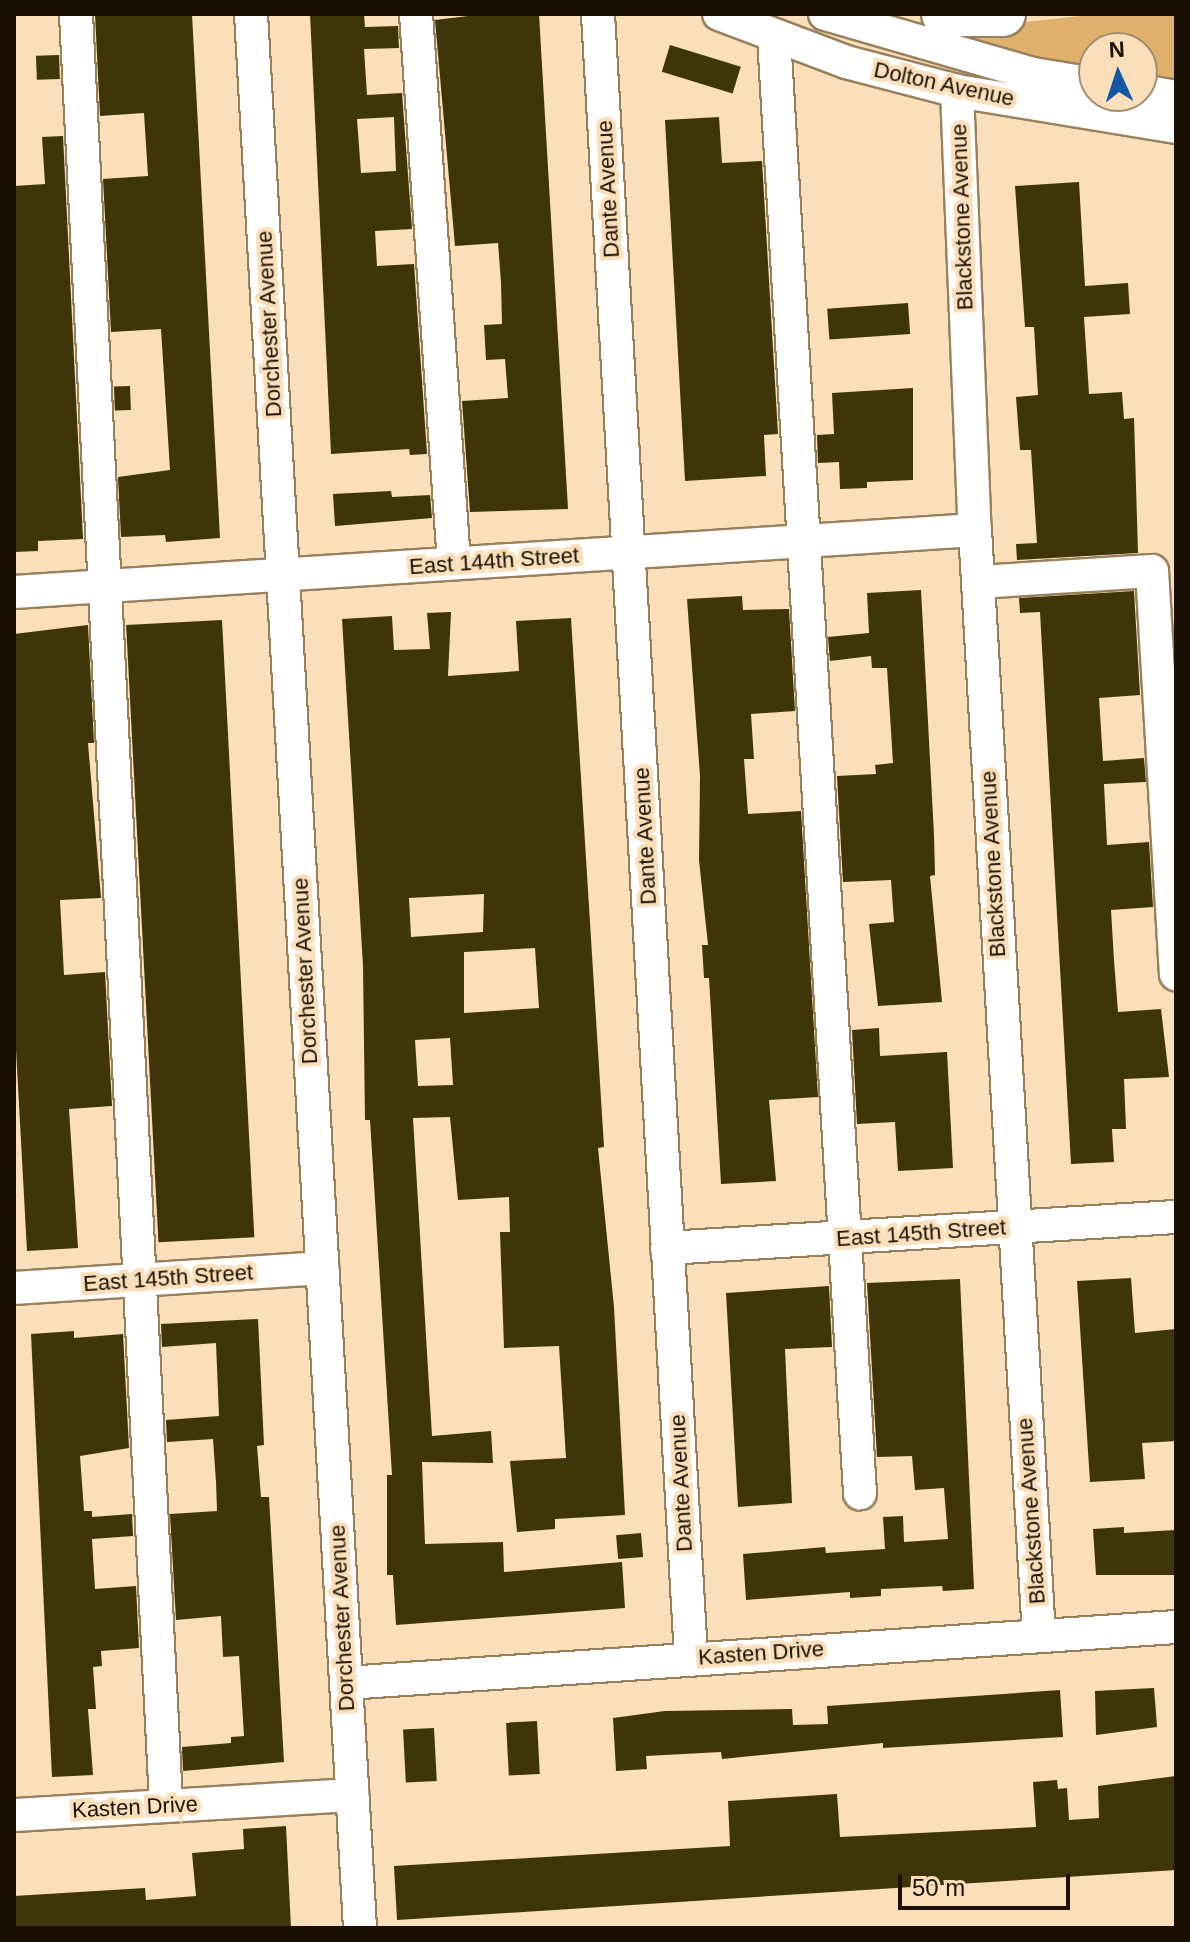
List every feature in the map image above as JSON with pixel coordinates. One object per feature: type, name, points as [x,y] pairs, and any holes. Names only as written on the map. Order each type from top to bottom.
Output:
[{"type":"highway","points":[[944,14],[1003,14]]},
{"type":"street","points":[[76,14],[166,1806]]},
{"type":"street","name":"Dorchester Avenue","points":[[251,14],[360,1928]]},
{"type":"street","points":[[416,14],[454,563]]},
{"type":"street","name":"Dante Avenue","points":[[598,14],[691,1658]]},
{"type":"street","name":"Dolton Avenue","points":[[719,14],[774,37],[957,91],[1176,127]]},
{"type":"street","name":"Dolton Avenue","points":[[825,14],[1033,74],[1078,81]]},
{"type":"street","points":[[774,37],[860,1493]]},
{"type":"street","name":"Blackstone Avenue","points":[[957,91],[975,530],[1039,1636]]},
{"type":"street","name":"East 144th Street","points":[[14,592],[975,530]]},
{"type":"street","points":[[978,582],[1152,571],[1176,974]]},
{"type":"street","name":"East 145th Street","points":[[667,1248],[1176,1217]]},
{"type":"street","name":"East 145th Street","points":[[14,1288],[322,1268]]},
{"type":"street","name":"Kasten Drive","points":[[346,1683],[1176,1627]]},
{"type":"street","name":"Kasten Drive","points":[[14,1815],[352,1795]]},
{"type":"shaded area","points":[[1099,14],[1176,14],[1176,81],[1158,78],[1158,32],[1078,32],[1078,65],[925,33]]},
{"type":"building","points":[[95,14],[192,14],[220,538],[166,542],[165,535],[121,537],[118,477],[170,470],[161,329],[111,332],[103,179],[148,176],[144,113],[100,116]]},
{"type":"building","points":[[310,14],[364,14],[365,27],[398,26],[399,48],[364,49],[367,95],[402,93],[412,229],[375,231],[377,266],[414,264],[427,454],[410,455],[409,449],[331,454]],"holes":[[[394,117],[396,171],[361,173],[357,119]]]},
{"type":"building","points":[[485,14],[539,14],[568,509],[470,512],[462,401],[508,398],[505,359],[486,360],[484,325],[502,324],[501,282],[498,243],[455,246],[435,20]]},
{"type":"building","points":[[670,45],[741,67],[733,93],[662,72]]},
{"type":"building","points":[[59,55],[60,79],[37,80],[36,56]]},
{"type":"building","points":[[719,117],[722,163],[762,161],[778,434],[764,435],[766,476],[685,481],[665,120]]},
{"type":"building","points":[[63,136],[83,539],[38,541],[38,551],[14,552],[14,186],[45,184],[42,137]]},
{"type":"building","points":[[1079,182],[1085,286],[1128,283],[1130,314],[1084,317],[1089,394],[1122,392],[1124,419],[1134,418],[1138,553],[1017,560],[1016,544],[1037,543],[1031,450],[1020,450],[1016,397],[1038,395],[1034,327],[1025,327],[1015,186]]},
{"type":"building","points":[[908,303],[910,334],[829,340],[827,309]]},
{"type":"building","points":[[130,386],[131,410],[115,411],[114,387]]},
{"type":"building","points":[[913,388],[913,480],[867,482],[867,488],[840,489],[839,462],[818,463],[817,435],[834,434],[832,393]]},
{"type":"building","points":[[391,491],[392,497],[430,495],[432,518],[335,526],[333,494]]},
{"type":"building","points":[[921,590],[934,835],[935,875],[930,876],[942,1002],[878,1006],[869,924],[894,922],[891,880],[843,882],[837,776],[876,774],[875,765],[893,763],[887,668],[872,668],[871,656],[830,661],[828,637],[869,633],[867,593]]},
{"type":"building","points":[[1134,591],[1140,695],[1099,698],[1103,761],[1144,758],[1146,782],[1104,784],[1107,845],[1149,842],[1153,907],[1111,910],[1114,960],[1118,1012],[1161,1009],[1169,1077],[1124,1079],[1126,1129],[1112,1129],[1114,1162],[1071,1164],[1040,612],[1020,613],[1019,598]]},
{"type":"building","points":[[742,596],[743,610],[789,609],[795,711],[751,714],[754,759],[744,759],[748,814],[801,811],[818,1097],[769,1100],[776,1181],[721,1184],[709,978],[704,978],[702,945],[708,945],[699,860],[700,776],[687,599]]},
{"type":"building","points":[[451,612],[448,676],[519,671],[516,621],[571,618],[604,1147],[598,1148],[614,1307],[625,1515],[555,1519],[555,1529],[517,1532],[510,1461],[566,1458],[559,1346],[504,1348],[500,1232],[510,1232],[509,1197],[458,1200],[450,1117],[413,1118],[432,1436],[491,1431],[493,1463],[422,1462],[425,1544],[503,1542],[504,1572],[622,1562],[625,1608],[396,1625],[393,1575],[387,1575],[387,1475],[392,1475],[370,1120],[365,1120],[363,966],[342,619],[392,616],[394,650],[430,649],[427,613]],"holes":[[[484,894],[483,932],[411,937],[409,898]],[[535,948],[539,1008],[464,1013],[464,952]],[[450,1038],[453,1085],[418,1086],[415,1040]]]},
{"type":"building","points":[[222,620],[254,1237],[158,1242],[126,625]]},
{"type":"building","points":[[88,625],[94,743],[88,743],[101,898],[60,900],[64,975],[105,972],[112,1106],[69,1109],[78,1248],[27,1251],[14,1013],[14,634]]},
{"type":"building","points":[[879,1028],[880,1056],[947,1052],[953,1168],[898,1171],[895,1122],[857,1124],[852,1030]]},
{"type":"building","points":[[1131,1278],[1135,1333],[1176,1329],[1176,1441],[1142,1443],[1145,1479],[1090,1482],[1077,1281]]},
{"type":"building","points":[[960,1279],[974,1589],[943,1591],[942,1586],[881,1589],[881,1596],[850,1598],[850,1592],[746,1600],[743,1554],[825,1547],[826,1553],[885,1549],[883,1517],[903,1516],[904,1542],[948,1539],[944,1488],[915,1490],[912,1456],[877,1457],[867,1283]]},
{"type":"building","points":[[829,1286],[832,1347],[785,1349],[792,1503],[738,1507],[726,1293]]},
{"type":"building","points":[[258,1319],[264,1445],[257,1446],[261,1497],[269,1497],[284,1762],[183,1771],[182,1747],[231,1743],[231,1737],[244,1736],[239,1656],[223,1657],[221,1616],[176,1620],[170,1514],[217,1511],[216,1482],[213,1439],[167,1442],[166,1420],[219,1416],[216,1343],[162,1347],[161,1324]]},
{"type":"building","points":[[74,1331],[74,1338],[123,1334],[129,1448],[80,1456],[84,1511],[92,1511],[92,1517],[132,1514],[133,1536],[92,1539],[95,1589],[136,1586],[139,1648],[101,1651],[102,1666],[93,1667],[96,1709],[88,1709],[93,1775],[52,1777],[31,1334]]},
{"type":"building","points":[[1124,1527],[1124,1533],[1175,1530],[1176,1575],[1096,1575],[1093,1529]]},
{"type":"building","points":[[641,1533],[643,1557],[618,1559],[616,1535]]},
{"type":"building","points":[[1154,1688],[1157,1727],[1096,1735],[1095,1691]]},
{"type":"building","points":[[1060,1690],[1063,1737],[883,1748],[883,1743],[722,1759],[721,1752],[646,1756],[647,1769],[616,1771],[613,1718],[665,1711],[792,1709],[793,1725],[828,1724],[827,1706]]},
{"type":"building","points":[[537,1721],[540,1774],[509,1776],[506,1723]]},
{"type":"building","points":[[434,1728],[437,1781],[406,1783],[403,1730]]},
{"type":"building","points":[[1176,1776],[1176,1870],[397,1920],[394,1866],[730,1846],[728,1801],[837,1794],[840,1837],[1036,1827],[1033,1782],[1057,1780],[1058,1789],[1067,1788],[1069,1820],[1099,1818],[1098,1786]]},
{"type":"building","points":[[286,1826],[291,1928],[14,1927],[14,1896],[145,1888],[146,1900],[196,1896],[192,1853],[244,1849],[243,1829]]}]
